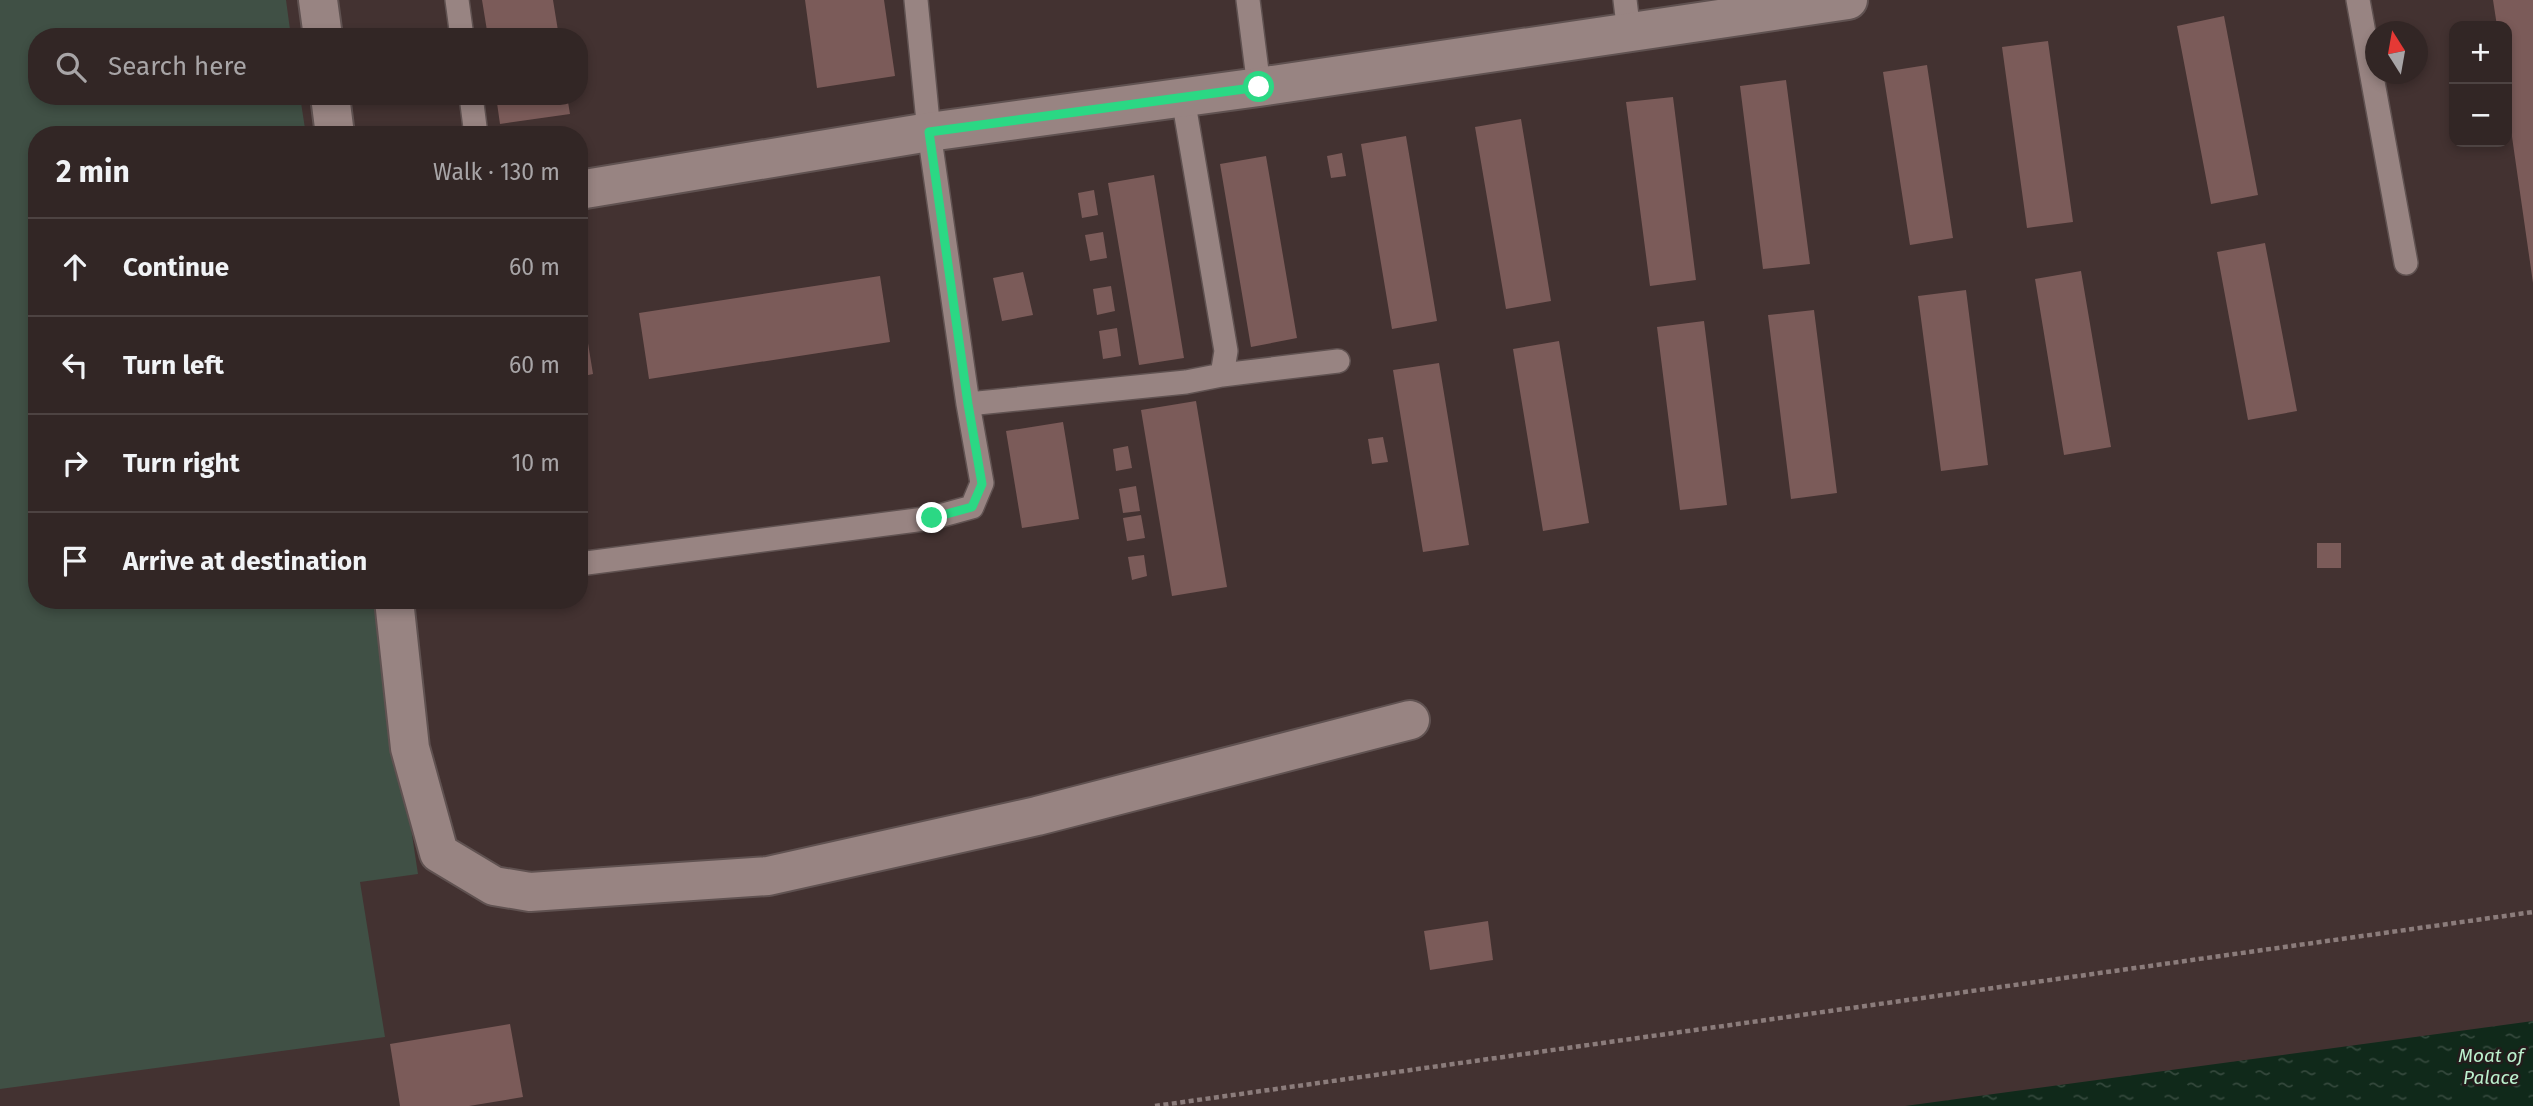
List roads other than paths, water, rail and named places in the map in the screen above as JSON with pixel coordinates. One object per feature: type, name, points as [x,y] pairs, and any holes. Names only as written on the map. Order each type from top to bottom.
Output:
[{"type":"street","points":[[318,0],[322,28]]},
{"type":"street","points":[[588,189],[929,132],[1259,87],[1627,16],[1848,0]]},
{"type":"street","points":[[331,105],[334,126]]},
{"type":"street","points":[[395,609],[410,748],[439,853],[494,886],[530,892],[768,876],[1037,816],[1410,720]]},
{"type":"lane","points":[[457,0],[461,28]]},
{"type":"lane","points":[[588,563],[932,518],[972,507],[982,484],[929,132],[916,0]]},
{"type":"lane","points":[[1248,0],[1259,87]]},
{"type":"lane","points":[[2358,0],[2406,262]]},
{"type":"lane","points":[[1183,98],[1226,351],[1222,375]]},
{"type":"lane","points":[[472,105],[475,126]]},
{"type":"lane","points":[[968,404],[1186,382],[1338,360]]},
{"type":"water","name":"Moat of Palace","points":[[2533,1021],[2533,1106],[1905,1106]]}]
